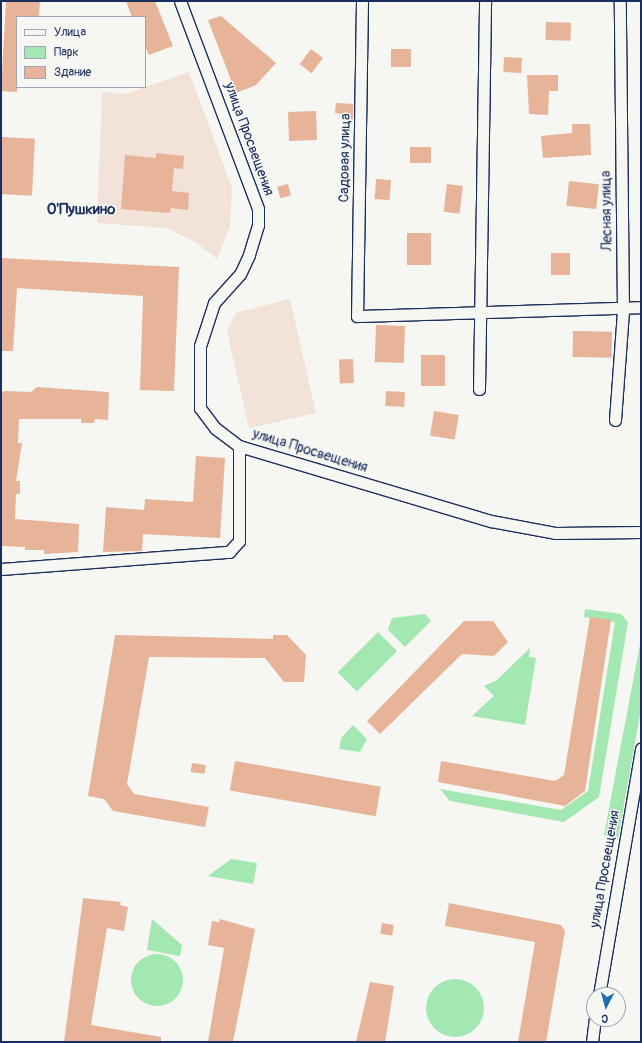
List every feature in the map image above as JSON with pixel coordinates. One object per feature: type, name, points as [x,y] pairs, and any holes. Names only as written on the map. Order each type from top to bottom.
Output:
[{"type":"street","name":"улица Просвещения","points":[[180,1],[258,209],[258,225],[249,255],[206,320],[198,369],[200,408],[215,428],[239,446],[492,521],[555,533],[641,532]]},
{"type":"street","name":"Садовая улица","points":[[362,1],[357,316],[480,310]]},
{"type":"street","points":[[479,389],[485,1]]},
{"type":"street","name":"Лесная улица","points":[[615,420],[624,310],[620,1]]},
{"type":"street","points":[[480,310],[624,310],[641,307]]},
{"type":"street","points":[[1,569],[229,552],[239,541],[239,446]]},
{"type":"street","name":"улица Просвещения","points":[[601,987],[641,749]]},
{"type":"street","points":[[592,1042],[594,1027]]},
{"type":"shaded area","points":[[189,72],[232,188],[230,226],[217,259],[197,243],[166,228],[97,223],[102,92],[125,94]]},
{"type":"shaded area","points":[[290,299],[316,413],[249,428],[227,331],[236,313]]},
{"type":"green space","points":[[585,609],[621,614],[628,622],[599,797],[564,822],[450,801],[440,789],[561,810],[588,791],[615,622],[584,617]]},
{"type":"green space","points":[[425,614],[431,621],[405,647],[388,630],[392,618]]},
{"type":"green space","points":[[378,632],[397,651],[357,691],[338,672]]},
{"type":"green space","points":[[641,639],[641,709],[618,838],[604,835]]},
{"type":"green space","points":[[530,648],[529,657],[536,658],[525,725],[472,716],[494,696],[484,686],[497,680]]},
{"type":"green space","points":[[353,725],[367,739],[360,752],[339,749],[341,738]]},
{"type":"green space","points":[[231,859],[257,863],[253,884],[208,876]]},
{"type":"green space","points":[[152,919],[182,945],[180,956],[147,950]]},
{"type":"green space","points":[[152,954],[162,954],[171,958],[179,966],[183,975],[183,985],[179,994],[171,1002],[162,1006],[152,1006],[143,1002],[135,994],[131,985],[131,975],[135,966],[143,958]]},
{"type":"green space","points":[[455,979],[466,981],[479,992],[482,997],[484,1008],[482,1019],[471,1032],[466,1035],[455,1037],[444,1035],[431,1024],[428,1019],[426,1008],[428,997],[439,984],[444,981]]},
{"type":"building","points":[[6,1],[40,1],[39,16],[16,16],[17,92],[1,91]]},
{"type":"building","points":[[126,1],[155,1],[173,46],[149,55],[146,48],[146,16],[132,16]]},
{"type":"building","points":[[221,16],[276,63],[256,85],[236,93],[208,20]]},
{"type":"building","points":[[546,22],[571,23],[570,41],[545,40]]},
{"type":"building","points":[[311,49],[323,58],[312,73],[300,64]]},
{"type":"building","points":[[391,49],[411,49],[411,67],[391,67]]},
{"type":"building","points":[[504,57],[522,58],[521,73],[503,72]]},
{"type":"building","points":[[527,75],[558,75],[558,91],[549,91],[548,115],[529,114]]},
{"type":"building","points":[[336,103],[353,104],[353,119],[342,119],[343,114],[335,113]]},
{"type":"building","points":[[316,111],[317,140],[289,141],[288,112]]},
{"type":"building","points":[[572,124],[590,124],[591,155],[543,158],[541,136],[572,133]]},
{"type":"building","points":[[2,137],[35,139],[32,196],[1,194]]},
{"type":"building","points":[[410,147],[431,147],[431,163],[410,163]]},
{"type":"building","points":[[156,153],[184,156],[183,169],[174,168],[172,191],[189,193],[188,210],[171,208],[170,213],[121,209],[125,155],[156,158]]},
{"type":"building","points":[[376,179],[391,180],[390,200],[375,199]]},
{"type":"building","points":[[569,181],[599,184],[596,209],[566,206]]},
{"type":"building","points":[[288,184],[291,196],[280,198],[277,187]]},
{"type":"building","points":[[447,184],[463,186],[459,214],[444,212]]},
{"type":"building","points":[[407,233],[431,233],[431,265],[407,265]]},
{"type":"building","points":[[551,253],[570,253],[570,275],[551,275]]},
{"type":"building","points":[[1,258],[179,267],[174,391],[140,390],[143,296],[17,288],[13,351],[1,351]]},
{"type":"building","points":[[376,325],[405,326],[404,363],[375,362]]},
{"type":"building","points":[[573,331],[612,332],[612,358],[573,357]]},
{"type":"building","points":[[421,355],[445,355],[445,386],[421,386]]},
{"type":"building","points":[[339,359],[353,359],[354,383],[340,383]]},
{"type":"building","points":[[37,387],[109,392],[108,420],[95,419],[94,423],[81,423],[81,419],[19,419],[18,443],[22,443],[16,481],[20,481],[20,494],[16,494],[15,519],[79,524],[78,552],[44,554],[44,550],[25,550],[25,547],[1,546],[1,394],[4,391],[31,392]]},
{"type":"building","points":[[386,391],[405,392],[404,407],[385,406]]},
{"type":"building","points":[[434,411],[459,415],[455,440],[430,436]]},
{"type":"building","points":[[196,456],[225,458],[220,538],[143,534],[142,551],[103,552],[106,507],[144,510],[145,499],[193,502]]},
{"type":"building","points":[[590,617],[611,620],[585,791],[565,806],[438,782],[441,761],[555,781],[564,775]]},
{"type":"building","points":[[464,621],[493,621],[508,642],[494,656],[462,654],[380,734],[367,721]]},
{"type":"building","points":[[115,635],[273,639],[273,635],[287,635],[306,655],[304,682],[284,682],[265,658],[149,657],[127,784],[134,794],[209,807],[205,827],[113,811],[104,799],[88,796]]},
{"type":"building","points":[[235,761],[381,787],[376,816],[230,791]]},
{"type":"building","points":[[192,763],[206,765],[205,774],[191,772]]},
{"type":"building","points":[[83,898],[121,902],[120,905],[128,907],[124,931],[107,928],[91,1025],[161,1037],[161,1042],[64,1042]]},
{"type":"building","points":[[449,903],[561,925],[565,931],[546,1042],[518,1042],[535,942],[445,926]]},
{"type":"building","points":[[220,919],[255,929],[233,1042],[208,1042],[224,948],[208,945],[212,921],[219,922]]},
{"type":"building","points":[[382,923],[394,925],[392,936],[380,934]]},
{"type":"building","points":[[370,982],[394,986],[385,1042],[356,1042]]},
{"type":"district","name":"О'Пушкино","points":[[81,210]]}]
